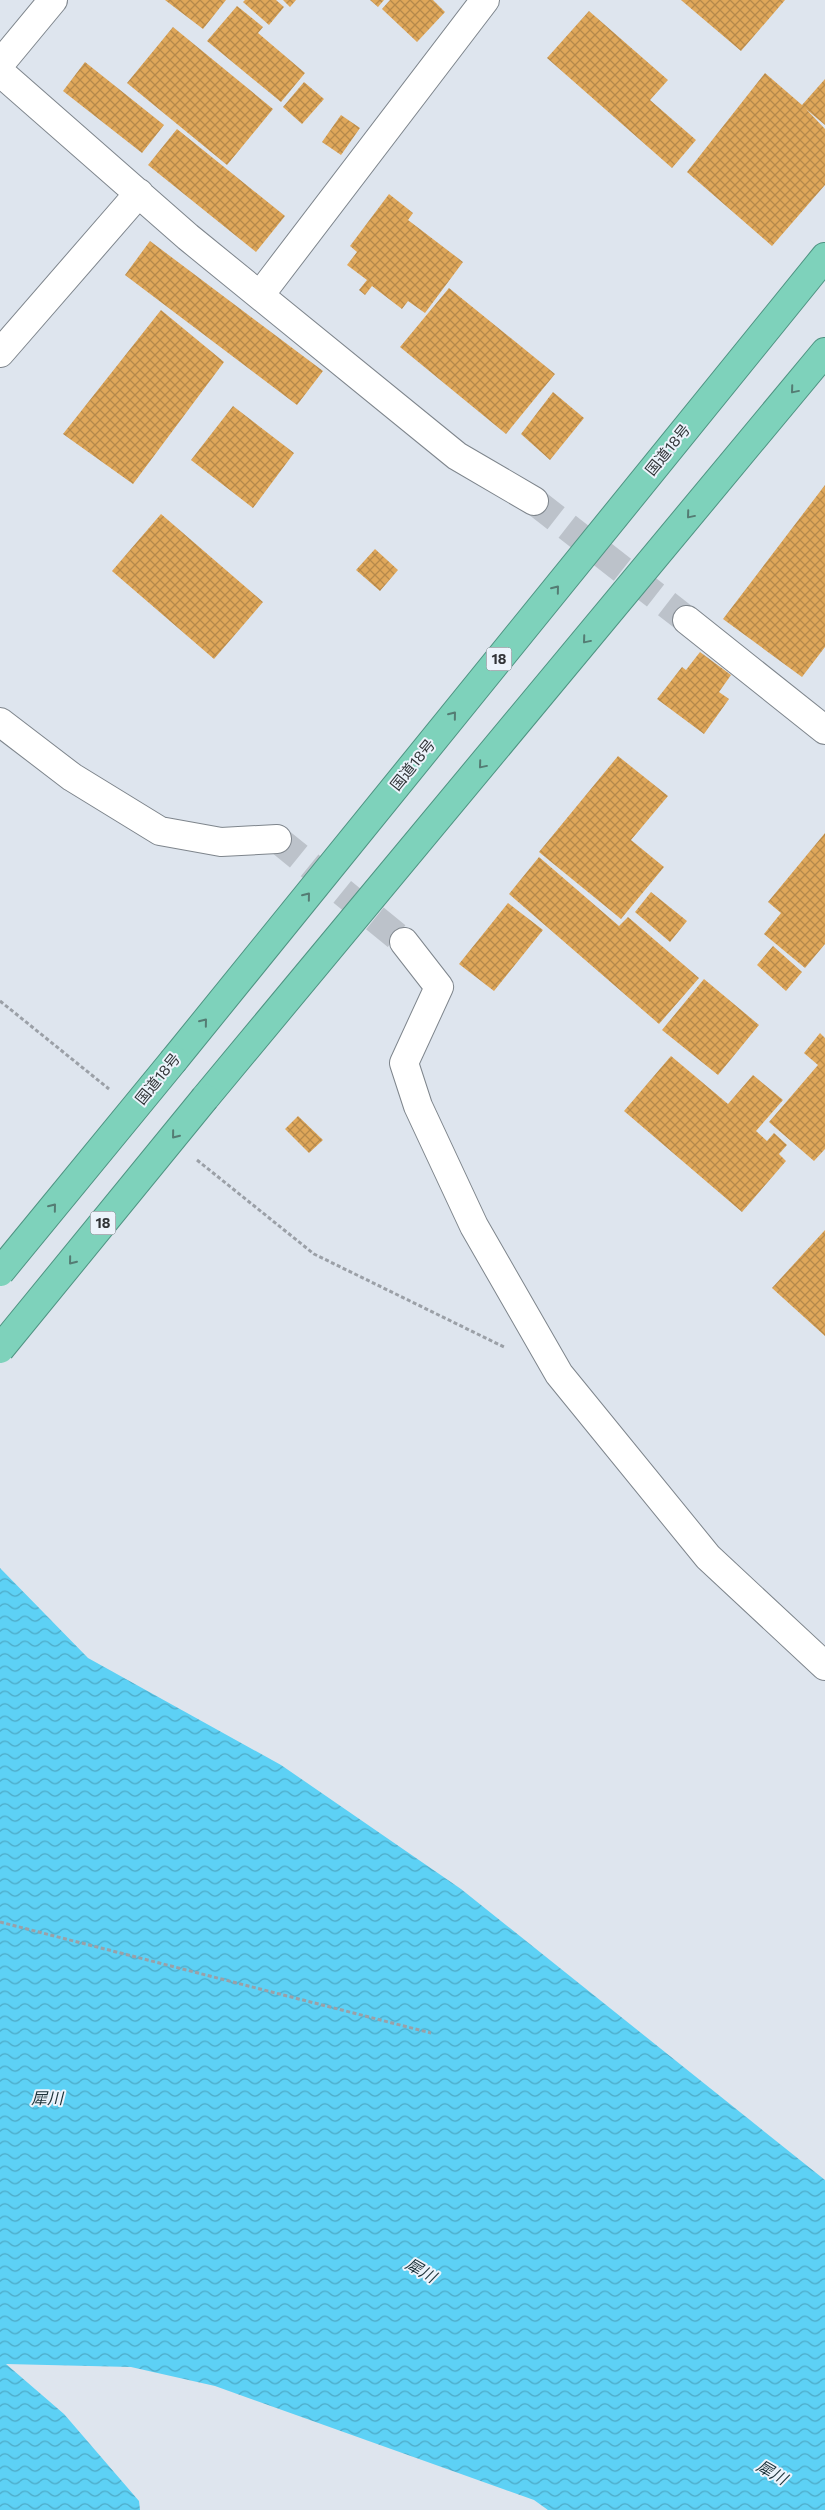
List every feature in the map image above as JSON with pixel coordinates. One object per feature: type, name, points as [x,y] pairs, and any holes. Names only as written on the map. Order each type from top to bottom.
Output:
[{"type":"highway","name":"国道18号","points":[[0,1272],[825,257]]},
{"type":"highway","name":"18","points":[[0,1348],[825,352]]},
{"type":"street","points":[[0,64],[53,0]]},
{"type":"street","points":[[260,295],[485,0]]},
{"type":"street","points":[[0,72],[138,193],[457,456],[534,501]]},
{"type":"street","points":[[0,353],[138,193]]},
{"type":"street","points":[[687,620],[825,730]]},
{"type":"street","points":[[0,722],[72,777],[160,832],[221,842],[277,839]]},
{"type":"street","points":[[404,942],[439,987],[404,1062],[418,1106],[474,1226],[559,1374],[708,1557],[825,1666]]},
{"type":"path","points":[[0,1002],[115,1094]]},
{"type":"path","points":[[192,1155],[314,1254],[507,1348]]},
{"type":"path","points":[[0,1922],[431,2033]]},
{"type":"water","name":"犀川","points":[[0,1568],[88,1658],[281,1765],[461,1889],[825,2180],[825,2510],[548,2510],[534,2500],[215,2386],[131,2367],[6,2364],[64,2414],[139,2501],[140,2510],[0,2510]]},
{"type":"building","points":[[165,0],[226,0],[203,29]]},
{"type":"building","points":[[245,0],[276,0],[284,7],[269,25],[243,2]]},
{"type":"building","points":[[283,0],[296,0],[290,7]]},
{"type":"building","points":[[370,0],[384,0],[378,7]]},
{"type":"building","points":[[390,0],[433,0],[445,12],[417,42],[382,9]]},
{"type":"building","points":[[681,0],[785,0],[741,51]]},
{"type":"building","points":[[237,6],[263,27],[258,33],[305,73],[281,102],[207,41]]},
{"type":"building","points":[[589,11],[668,80],[650,100],[696,140],[672,168],[547,58]]},
{"type":"building","points":[[173,27],[273,109],[227,165],[127,83]]},
{"type":"building","points":[[85,62],[164,125],[142,153],[63,91]]},
{"type":"building","points":[[765,73],[802,105],[825,79],[825,125],[806,109],[825,129],[825,185],[772,246],[687,172]]},
{"type":"building","points":[[304,82],[324,99],[302,124],[283,107]]},
{"type":"building","points":[[341,115],[360,128],[341,155],[322,142]]},
{"type":"building","points":[[177,129],[285,216],[256,252],[148,165]]},
{"type":"building","points":[[389,194],[413,213],[408,220],[463,262],[425,313],[408,301],[402,309],[372,286],[365,295],[359,290],[367,280],[347,265],[357,252],[350,246]]},
{"type":"building","points":[[150,241],[323,371],[297,405],[125,275]]},
{"type":"building","points":[[449,288],[555,374],[506,434],[400,347]]},
{"type":"building","points":[[161,310],[224,362],[133,484],[63,434]]},
{"type":"building","points":[[553,392],[584,418],[550,460],[521,434]]},
{"type":"building","points":[[233,406],[294,453],[253,508],[191,460]]},
{"type":"building","points":[[825,485],[825,647],[802,677],[723,619]]},
{"type":"building","points":[[161,514],[263,602],[214,659],[112,571]]},
{"type":"building","points":[[375,549],[398,570],[380,591],[356,570]]},
{"type":"building","points":[[700,652],[731,675],[719,692],[729,699],[704,734],[657,699],[682,667],[686,670]]},
{"type":"building","points":[[618,756],[668,796],[631,840],[664,867],[621,919],[539,852]]},
{"type":"building","points":[[825,833],[825,944],[805,968],[764,934],[781,913],[768,902]]},
{"type":"building","points":[[539,857],[619,926],[628,917],[699,978],[659,1024],[509,894]]},
{"type":"building","points":[[651,892],[687,921],[670,942],[635,912]]},
{"type":"building","points":[[508,903],[543,930],[494,991],[459,964]]},
{"type":"building","points":[[773,946],[802,972],[786,991],[757,965]]},
{"type":"building","points":[[704,979],[759,1025],[718,1075],[662,1030]]},
{"type":"building","points":[[820,1033],[825,1038],[825,1149],[814,1161],[769,1122],[818,1065],[804,1053]]},
{"type":"building","points":[[671,1056],[728,1104],[753,1075],[783,1100],[756,1131],[767,1141],[774,1133],[787,1145],[779,1154],[786,1161],[742,1212],[624,1111]]},
{"type":"building","points":[[298,1116],[323,1140],[309,1153],[285,1129]]},
{"type":"building","points":[[825,1230],[825,1336],[772,1288]]},
{"type":"tunnel","points":[[534,501],[687,620]]},
{"type":"tunnel","points":[[277,839],[404,942]]}]
